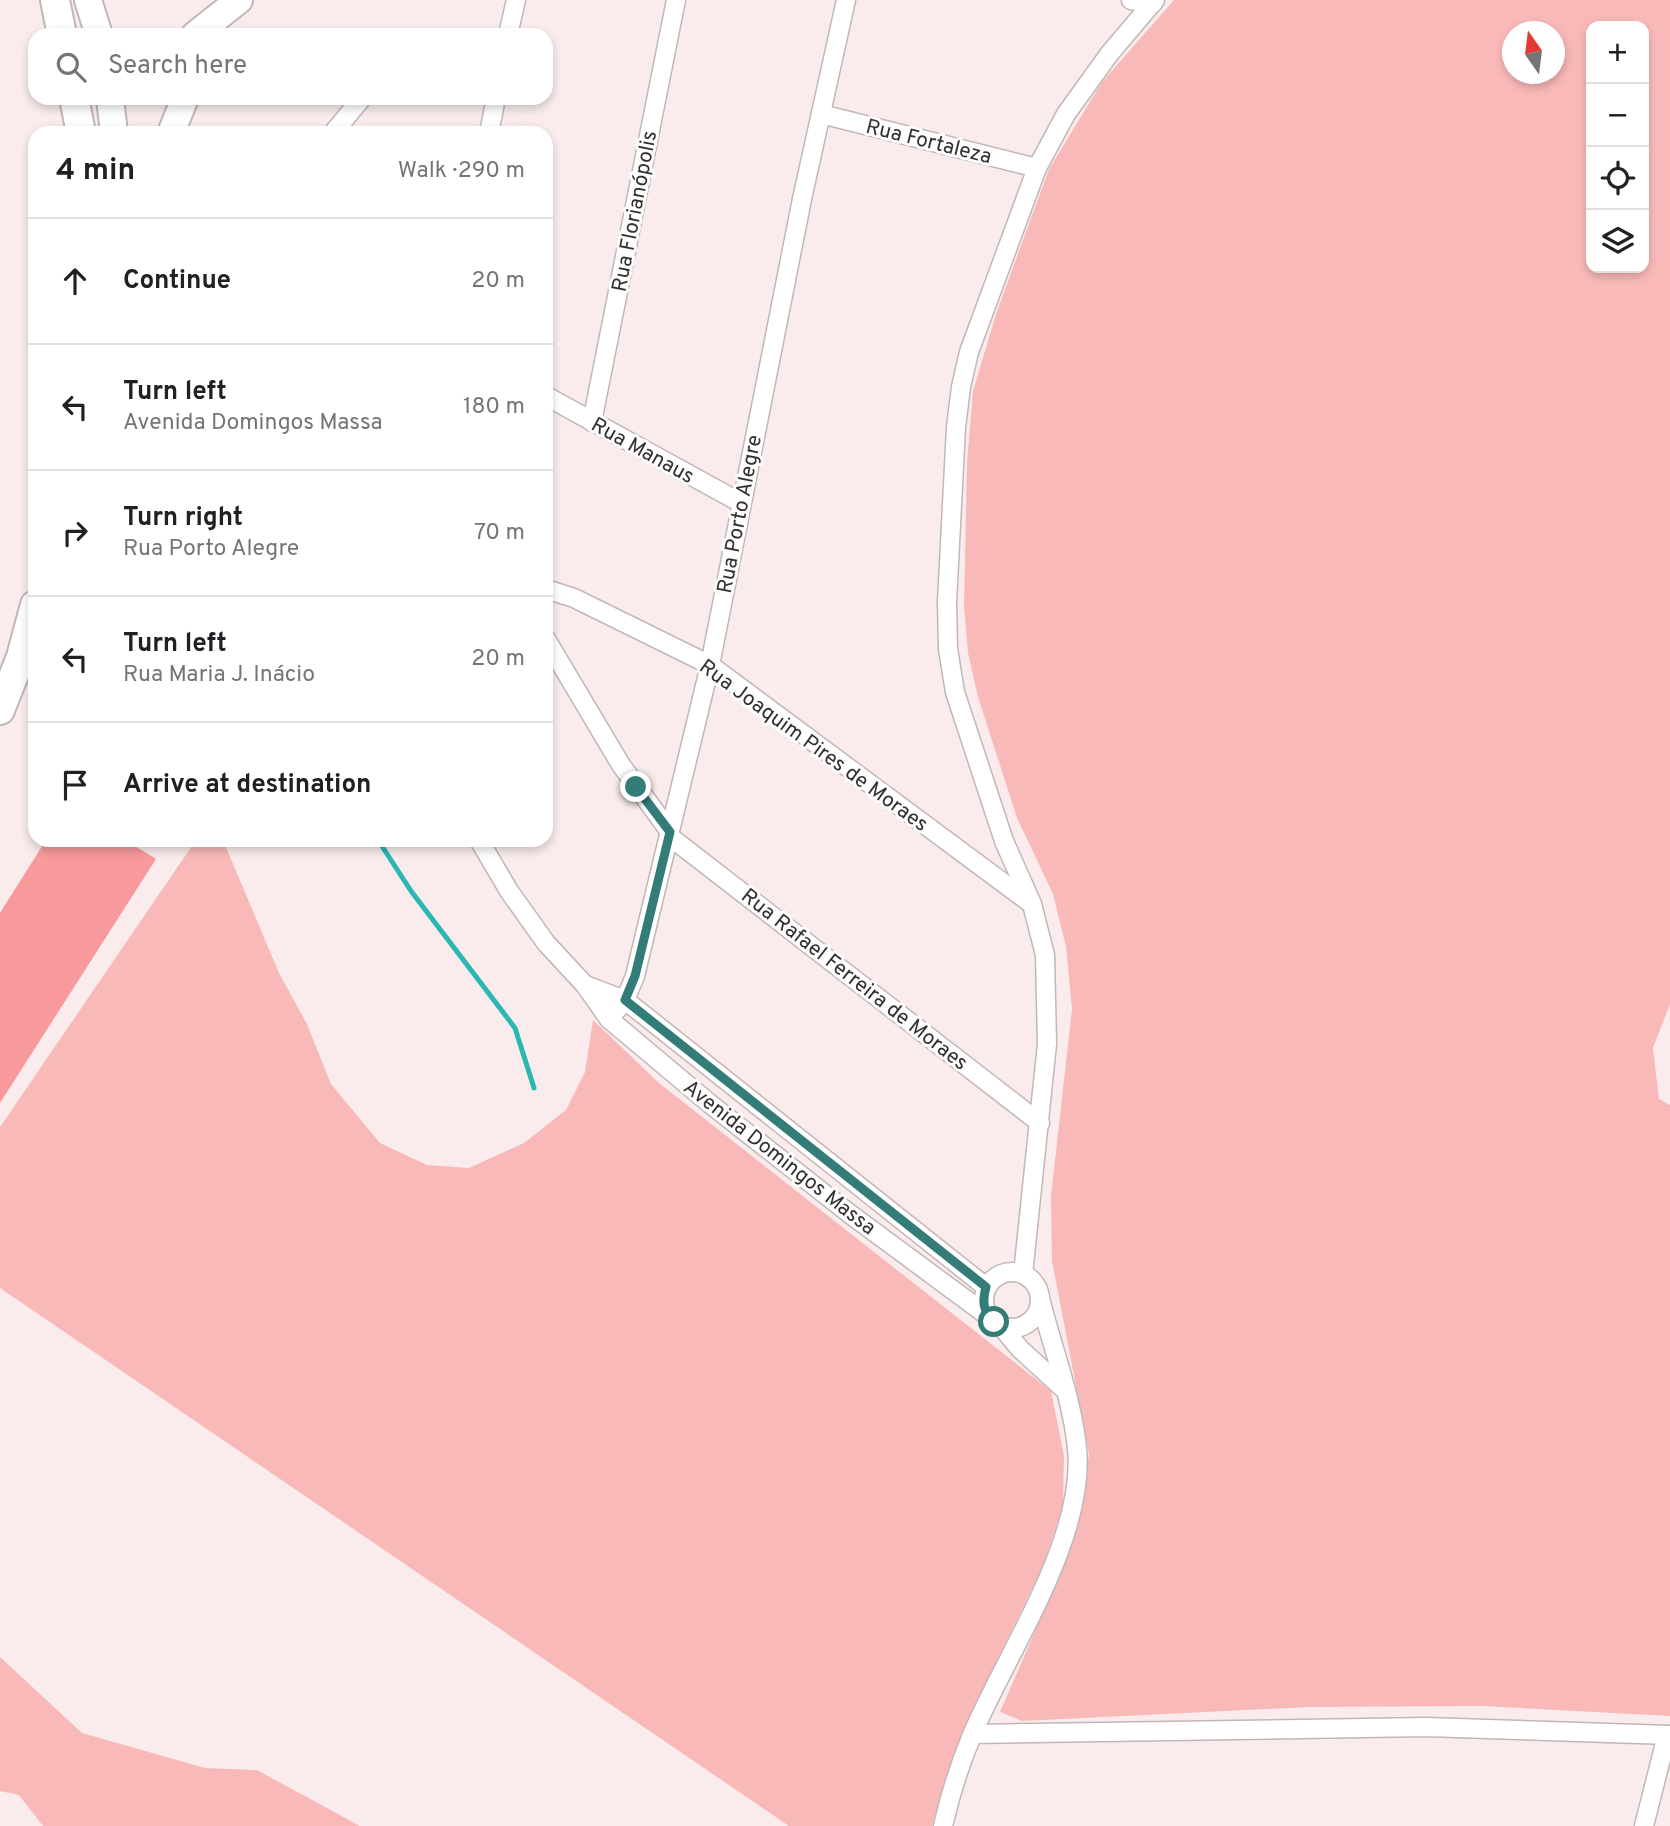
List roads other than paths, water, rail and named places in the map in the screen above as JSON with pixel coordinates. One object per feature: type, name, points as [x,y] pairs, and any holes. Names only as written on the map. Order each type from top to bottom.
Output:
[{"type":"main road","points":[[55,0],[61,28]]},
{"type":"main road","points":[[75,105],[80,126]]},
{"type":"main road","points":[[0,710],[28,632]]},
{"type":"street","points":[[88,0],[99,28]]},
{"type":"street","points":[[204,28],[239,0]]},
{"type":"street","points":[[223,28],[239,0]]},
{"type":"street","points":[[510,28],[516,0]]},
{"type":"street","name":"Rua Florianópolis","points":[[592,422],[676,0]]},
{"type":"street","name":"Rua Porto Alegre","points":[[609,1019],[625,1000],[635,976],[710,665],[802,199],[846,0]]},
{"type":"street","points":[[1131,0],[1154,1]]},
{"type":"street","points":[[1023,1273],[1047,1044],[1045,955],[1031,904],[1004,841],[956,692],[948,649],[947,602],[956,427],[969,352],[1037,168],[1066,114],[1110,53],[1154,1]]},
{"type":"street","points":[[111,105],[113,126]]},
{"type":"street","points":[[174,126],[182,105]]},
{"type":"street","points":[[339,126],[356,105]]},
{"type":"street","points":[[490,126],[495,105]]},
{"type":"street","name":"Rua Fortaleza","points":[[821,114],[1037,168]]},
{"type":"street","name":"Rua Manaus","points":[[553,400],[741,503]]},
{"type":"street","name":"Rua Joaquim Pires de Moraes","points":[[553,591],[574,598],[710,665],[1031,904]]},
{"type":"street","name":"Rua Rafael Ferreira de Moraes","points":[[553,651],[621,765],[670,834],[1040,1123]]},
{"type":"street","name":"Avenida Domingos Massa","points":[[483,847],[509,891],[546,943],[585,985],[609,1019],[709,1103],[850,1214],[995,1321],[1020,1349],[1065,1390]]},
{"type":"street","name":"Avenida Domingos Massa","points":[[585,985],[625,1000],[986,1287]]},
{"type":"street","points":[[943,1826],[949,1799],[972,1734],[1043,1590],[1070,1519],[1077,1479],[1077,1448],[1038,1288],[1032,1279],[1015,1271],[998,1275],[986,1287],[983,1297],[984,1307],[995,1321],[1013,1328],[1024,1326],[1033,1319],[1039,1309],[1040,1298]]},
{"type":"street","points":[[972,1734],[1426,1727],[1668,1735],[1644,1826]]},
{"type":"waterway","points":[[383,847],[411,891],[515,1028],[534,1088]]}]
